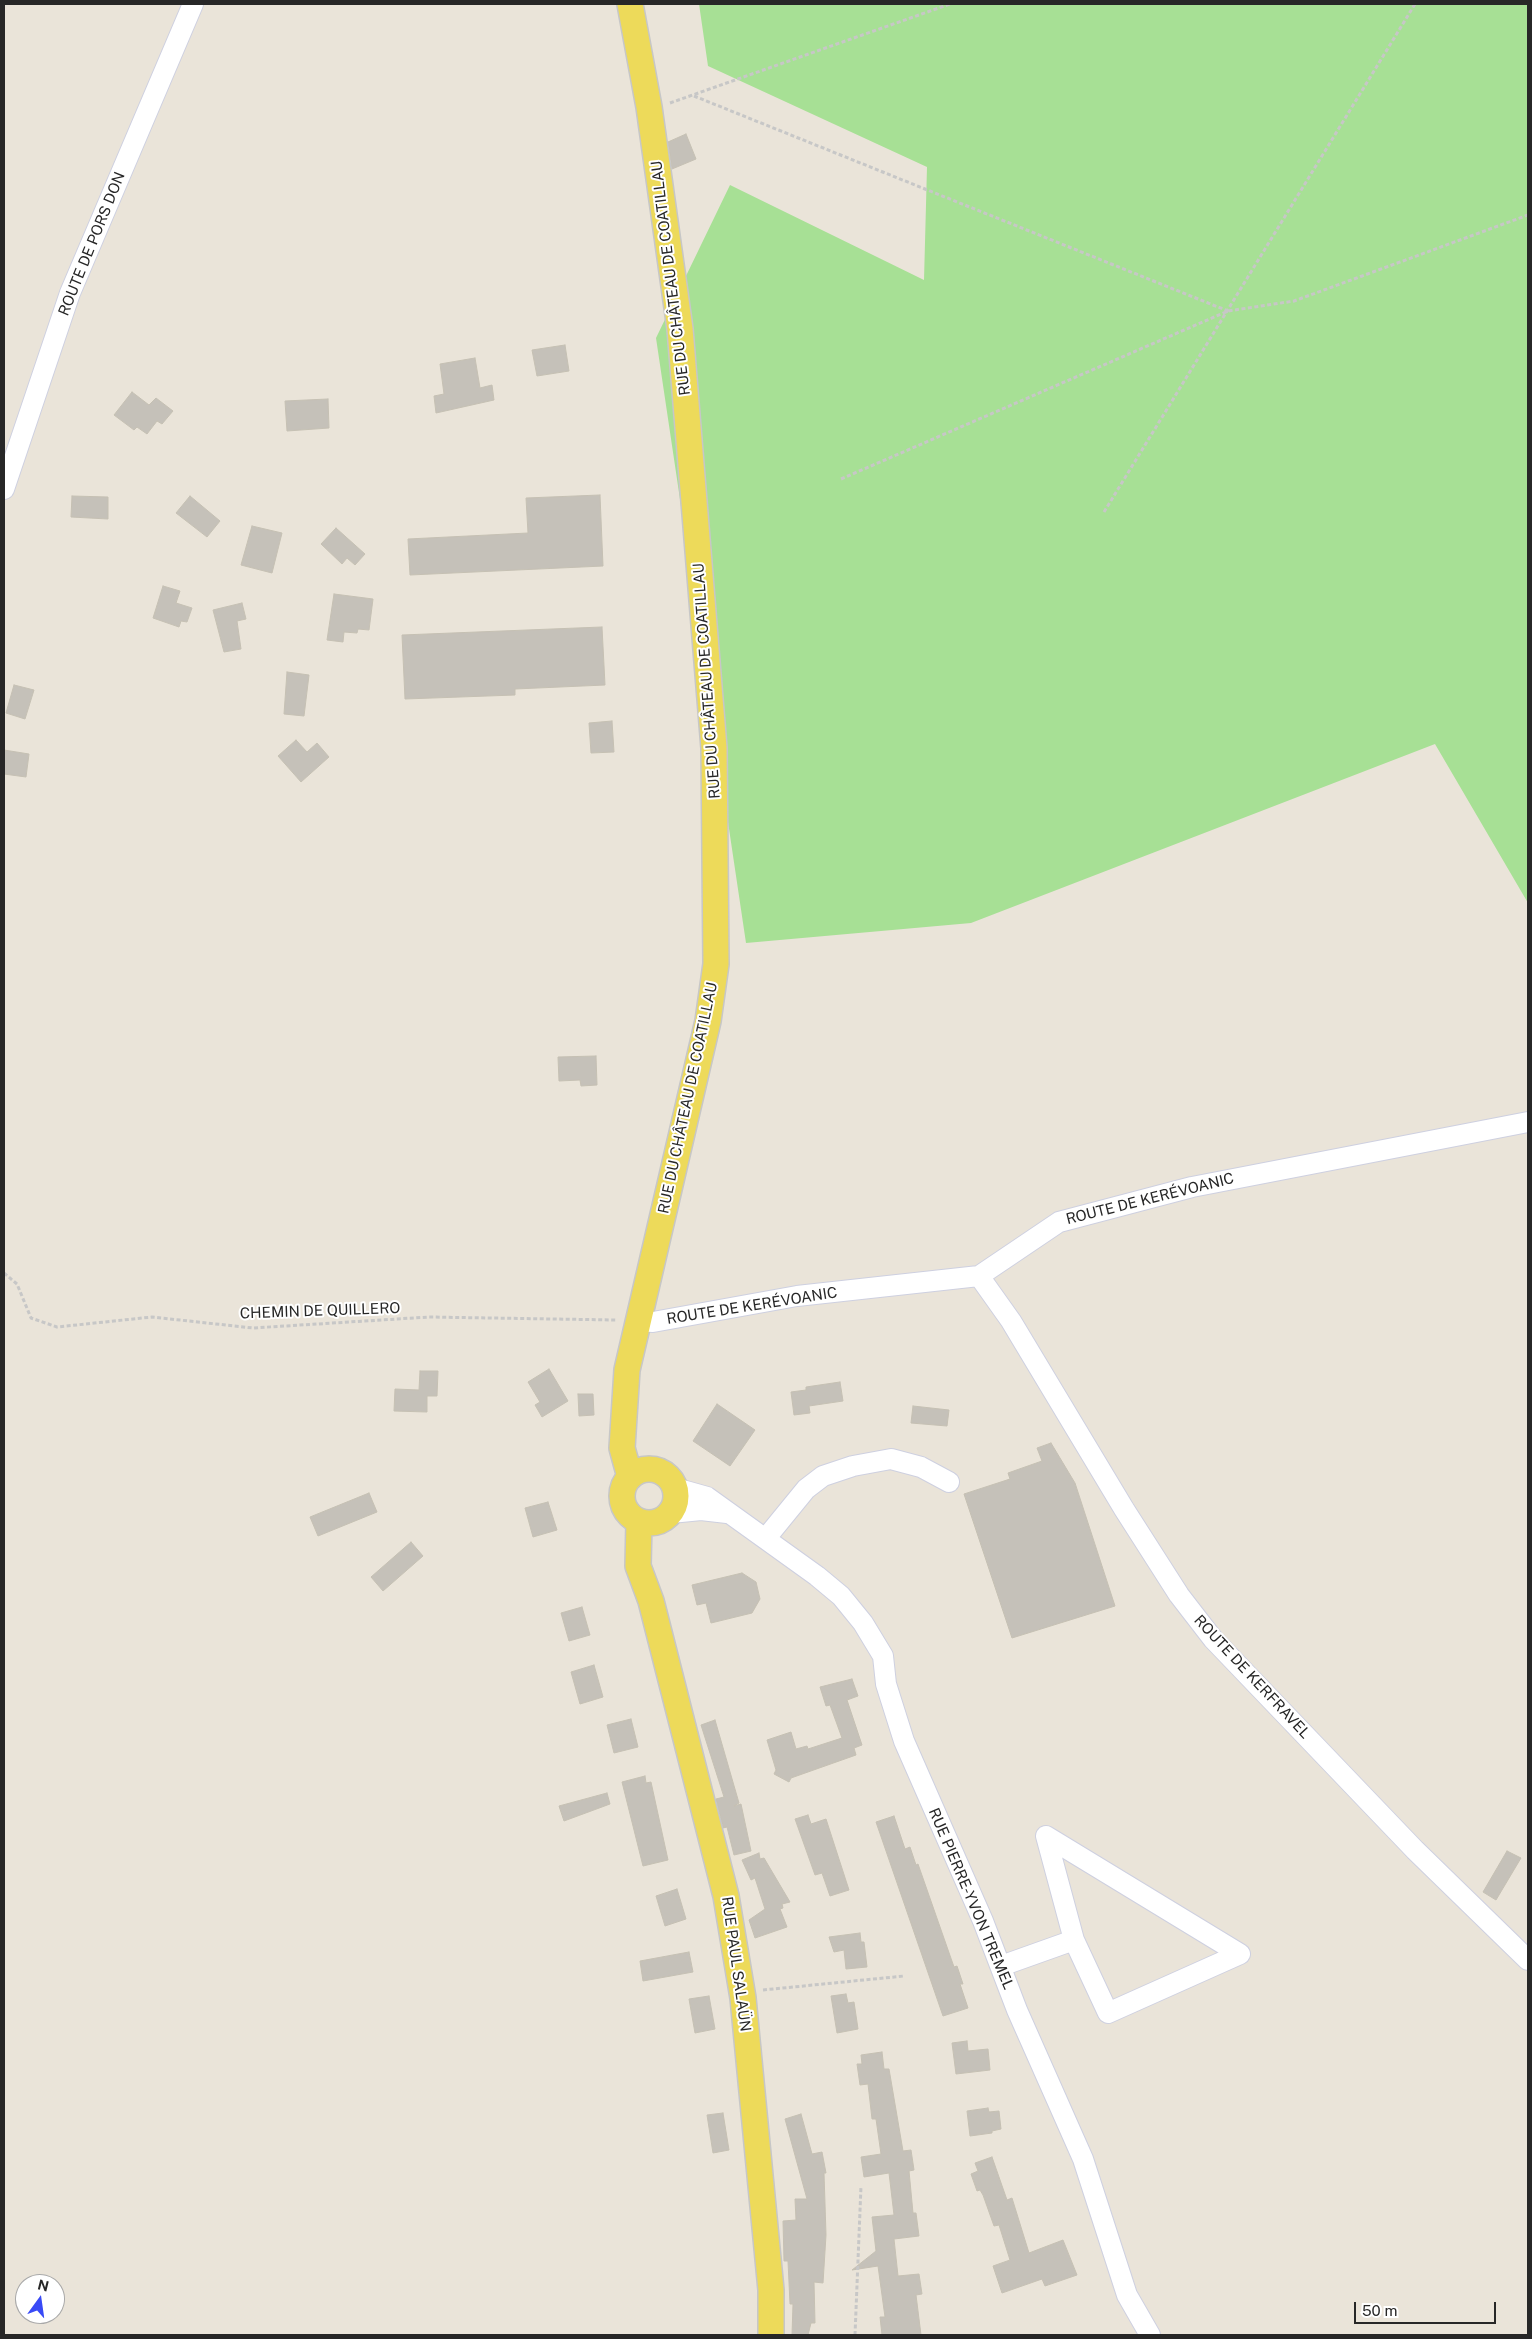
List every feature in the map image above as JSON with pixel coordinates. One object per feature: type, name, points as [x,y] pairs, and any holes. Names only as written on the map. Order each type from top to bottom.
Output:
[{"type":"main road","name":"RUE DU CHÂTEAU DE COATILLAU","points":[[630,4],[638,37],[649,107],[680,329],[706,628],[714,748],[716,964],[706,1030],[637,1321]]},
{"type":"main road","points":[[637,1321],[627,1370],[624,1418],[641,1473]]},
{"type":"main road","points":[[662,1472],[670,1479],[675,1488],[676,1501],[657,1519],[630,1516],[624,1507],[622,1496],[624,1486],[641,1473],[662,1472]]},
{"type":"main road","name":"RUE PAUL SALAÜN","points":[[657,1519],[652,1564],[651,1601],[726,1896],[742,1992],[771,2290],[771,2335]]},
{"type":"street","name":"ROUTE DE PORS DON","points":[[4,489],[70,293],[193,4]]},
{"type":"street","name":"ROUTE DE KERÉVOANIC","points":[[637,1321],[653,1322],[797,1296],[979,1276],[1059,1222],[1192,1186],[1528,1122]]},
{"type":"street","name":"ROUTE DE KERFRAVEL","points":[[979,1276],[1011,1321],[1124,1509],[1179,1595],[1213,1639],[1415,1850],[1528,1960]]},
{"type":"street","points":[[766,1538],[806,1489],[823,1476],[853,1466],[891,1460],[920,1468],[949,1482]]},
{"type":"street","name":"RUE PIERRE-YVON TREMEL","points":[[675,1488],[707,1497],[766,1538],[841,1596],[863,1623],[883,1656],[886,1684],[904,1741],[983,1921],[1018,2010],[1083,2159],[1127,2295],[1150,2335]]},
{"type":"street","name":"RUE PIERRE-YVON TREMEL","points":[[657,1519],[701,1510],[729,1513]]},
{"type":"street","points":[[1046,1836],[1240,1954],[1108,2013],[1074,1940],[1046,1836]]},
{"type":"street","points":[[1001,1966],[1074,1940]]},
{"type":"path","points":[[649,107],[679,102],[950,4]]},
{"type":"path","points":[[1104,512],[1415,4]]},
{"type":"path","points":[[694,96],[1228,312]]},
{"type":"path","points":[[841,479],[1228,312],[1294,301],[1528,215]]},
{"type":"path","name":"CHEMIN DE QUILLERO","points":[[4,1273],[16,1284],[31,1318],[57,1327],[152,1317],[253,1328],[429,1317],[637,1321]]},
{"type":"path","points":[[742,1992],[904,1976]]},
{"type":"path","points":[[855,2335],[862,2186]]},
{"type":"green space","points":[[699,4],[1528,4],[1528,903],[1435,744],[971,923],[746,943],[656,338],[730,185],[924,280],[927,167],[708,66]]},
{"type":"building","points":[[686,134],[696,159],[672,169],[668,142]]},
{"type":"building","points":[[565,345],[569,371],[537,376],[532,350]]},
{"type":"building","points":[[475,358],[480,388],[492,385],[494,400],[436,413],[434,396],[444,394],[440,364]]},
{"type":"building","points":[[132,392],[149,405],[156,398],[173,411],[162,424],[157,421],[147,434],[137,427],[134,430],[114,415]]},
{"type":"building","points":[[328,399],[329,428],[287,431],[285,401]]},
{"type":"building","points":[[600,495],[603,566],[410,575],[408,539],[528,533],[526,498]]},
{"type":"building","points":[[72,496],[108,497],[108,519],[71,517]]},
{"type":"building","points":[[190,496],[220,521],[207,537],[176,513]]},
{"type":"building","points":[[252,526],[282,533],[272,573],[241,565]]},
{"type":"building","points":[[336,528],[365,554],[355,565],[347,558],[342,564],[321,544]]},
{"type":"building","points":[[163,586],[180,591],[176,603],[192,608],[187,622],[181,621],[179,627],[153,618]]},
{"type":"building","points":[[334,594],[373,599],[369,630],[358,629],[357,633],[344,632],[343,642],[327,640]]},
{"type":"building","points":[[242,603],[246,619],[237,621],[241,649],[224,652],[213,610]]},
{"type":"building","points":[[602,627],[605,685],[515,689],[515,695],[405,699],[402,635]]},
{"type":"building","points":[[287,672],[309,675],[304,716],[284,714]]},
{"type":"building","points":[[14,685],[34,690],[25,719],[6,713]]},
{"type":"building","points":[[612,721],[614,752],[591,753],[589,723]]},
{"type":"building","points":[[296,740],[307,752],[317,743],[329,757],[301,782],[278,756]]},
{"type":"building","points":[[4,750],[29,754],[26,777],[4,774]]},
{"type":"building","points":[[596,1056],[597,1085],[581,1086],[580,1080],[559,1081],[558,1057]]},
{"type":"building","points":[[549,1369],[568,1401],[542,1417],[535,1405],[540,1402],[528,1382]]},
{"type":"building","points":[[420,1371],[438,1371],[437,1396],[427,1396],[427,1412],[394,1411],[395,1389],[419,1390]]},
{"type":"building","points":[[840,1382],[843,1401],[809,1406],[810,1413],[794,1415],[791,1392],[806,1390],[806,1387]]},
{"type":"building","points":[[578,1394],[593,1394],[594,1415],[579,1416]]},
{"type":"building","points":[[717,1404],[755,1430],[730,1466],[693,1441]]},
{"type":"building","points":[[913,1406],[949,1410],[947,1426],[911,1423]]},
{"type":"building","points":[[1051,1443],[1075,1483],[1115,1606],[1012,1638],[964,1494],[1010,1479],[1008,1473],[1042,1461],[1037,1448]]},
{"type":"building","points":[[369,1493],[377,1512],[318,1536],[310,1517]]},
{"type":"building","points":[[548,1502],[557,1530],[533,1537],[525,1508]]},
{"type":"building","points":[[411,1542],[423,1556],[383,1591],[371,1577]]},
{"type":"building","points":[[742,1573],[756,1582],[760,1599],[752,1613],[711,1623],[706,1603],[697,1605],[692,1585]]},
{"type":"building","points":[[582,1607],[590,1635],[569,1641],[561,1613]]},
{"type":"building","points":[[594,1665],[603,1697],[580,1704],[571,1672]]},
{"type":"building","points":[[852,1679],[858,1696],[847,1700],[862,1745],[854,1748],[856,1755],[791,1778],[789,1782],[774,1774],[776,1770],[767,1740],[791,1732],[796,1749],[807,1746],[808,1749],[842,1738],[830,1705],[826,1706],[820,1687]]},
{"type":"building","points":[[631,1719],[638,1747],[614,1753],[607,1725]]},
{"type":"building","points":[[715,1720],[739,1803],[734,1806],[741,1804],[751,1851],[734,1855],[727,1827],[723,1828],[716,1799],[724,1797],[701,1725]]},
{"type":"building","points":[[645,1776],[646,1783],[651,1782],[668,1860],[643,1866],[622,1782]]},
{"type":"building","points":[[607,1793],[610,1804],[564,1821],[559,1806]]},
{"type":"building","points":[[808,1815],[811,1824],[826,1819],[849,1890],[830,1896],[822,1873],[815,1875],[795,1819]]},
{"type":"building","points":[[894,1816],[905,1849],[910,1847],[916,1865],[918,1864],[954,1967],[957,1966],[963,1984],[960,1984],[968,2008],[943,2016],[876,1822]]},
{"type":"building","points":[[1507,1851],[1521,1858],[1496,1900],[1483,1892]]},
{"type":"building","points":[[759,1853],[760,1859],[764,1858],[790,1902],[782,1904],[783,1908],[780,1909],[787,1927],[755,1938],[749,1920],[765,1909],[755,1878],[751,1880],[742,1860]]},
{"type":"building","points":[[677,1889],[686,1919],[665,1926],[656,1896]]},
{"type":"building","points":[[860,1933],[861,1942],[864,1942],[867,1967],[846,1969],[844,1950],[834,1952],[829,1937]]},
{"type":"building","points":[[689,1952],[693,1972],[643,1981],[640,1961]]},
{"type":"building","points":[[846,1994],[848,2003],[854,2002],[858,2029],[837,2033],[831,1996]]},
{"type":"building","points":[[709,1996],[715,2029],[695,2033],[689,1999]]},
{"type":"building","points":[[967,2041],[968,2051],[988,2049],[990,2070],[956,2074],[952,2043]]},
{"type":"building","points":[[882,2052],[884,2069],[889,2069],[903,2151],[911,2150],[914,2170],[909,2171],[913,2213],[916,2213],[919,2236],[894,2239],[898,2276],[919,2274],[922,2294],[916,2295],[921,2335],[882,2335],[880,2317],[885,2317],[878,2266],[852,2270],[876,2251],[872,2217],[894,2215],[889,2173],[864,2177],[861,2157],[881,2154],[876,2119],[872,2119],[868,2084],[860,2085],[857,2064],[862,2064],[861,2055]]},
{"type":"building","points":[[988,2108],[989,2112],[999,2111],[1001,2129],[992,2131],[992,2133],[970,2136],[967,2111]]},
{"type":"building","points":[[723,2113],[729,2150],[713,2153],[707,2115]]},
{"type":"building","points":[[801,2114],[812,2154],[822,2152],[826,2173],[824,2173],[826,2235],[823,2283],[814,2282],[815,2323],[811,2323],[808,2335],[792,2335],[793,2304],[790,2304],[788,2261],[784,2261],[783,2221],[796,2220],[795,2199],[807,2199],[785,2119]]},
{"type":"building","points":[[992,2157],[1007,2200],[1012,2198],[1029,2253],[1063,2240],[1077,2275],[1045,2286],[1042,2279],[1002,2293],[993,2266],[1010,2260],[999,2225],[994,2226],[983,2195],[980,2190],[977,2191],[971,2174],[978,2171],[975,2163]]}]
